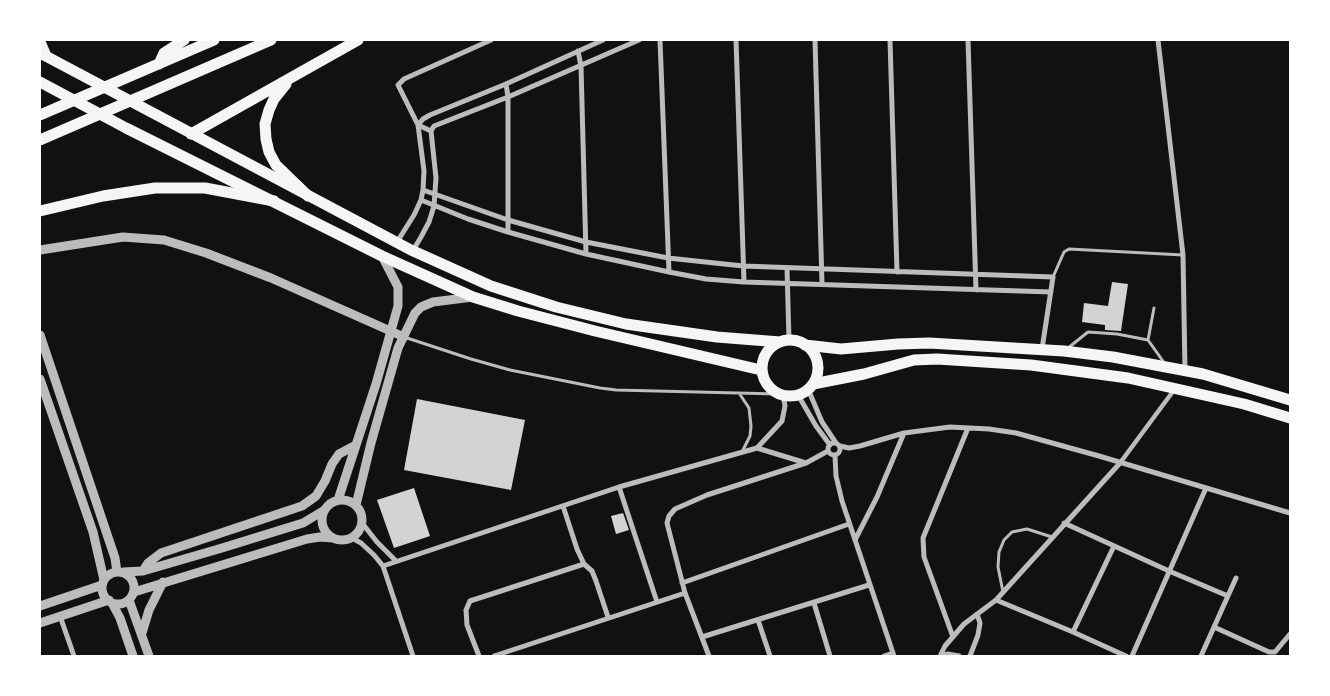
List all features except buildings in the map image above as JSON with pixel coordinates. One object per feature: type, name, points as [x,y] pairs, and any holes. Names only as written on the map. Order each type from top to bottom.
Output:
[{"type":"main road","points":[[159,64],[164,53],[184,40]]},
{"type":"main road","points":[[40,115],[214,40]]},
{"type":"main road","points":[[40,140],[271,40]]},
{"type":"main road","points":[[191,134],[358,40]]},
{"type":"main road","points":[[40,42],[43,55],[411,250],[492,286],[556,307],[626,324],[659,329],[717,337],[784,341],[841,350],[929,343],[1064,351],[1203,374],[1290,400]]},
{"type":"main road","points":[[292,78],[274,99],[269,110],[266,124],[266,139],[269,152],[276,165],[308,196]]},
{"type":"main road","points":[[40,82],[126,128],[382,256],[473,297],[518,311],[604,333],[762,370]]},
{"type":"main road","points":[[40,211],[103,196],[155,188],[205,188],[274,201]]},
{"type":"main road","points":[[784,341],[772,346],[766,352],[762,361],[762,370],[766,384],[781,395],[798,395],[811,386],[914,360],[937,359],[1031,365],[1128,378],[1244,404],[1290,418]]},
{"type":"main road","points":[[805,345],[812,351],[818,367],[817,376],[811,386]]},
{"type":"street","points":[[397,242],[421,200],[424,171],[418,125],[398,85],[401,81],[491,40]]},
{"type":"street","points":[[418,125],[430,115],[506,84],[603,40]]},
{"type":"street","points":[[411,250],[421,237],[434,206],[436,178],[431,131],[434,126],[508,97],[639,40]]},
{"type":"street","points":[[660,40],[668,272]]},
{"type":"street","points":[[736,40],[744,282]]},
{"type":"street","points":[[815,40],[822,284]]},
{"type":"street","points":[[890,40],[897,272]]},
{"type":"street","points":[[968,40],[976,290]]},
{"type":"street","points":[[1158,40],[1182,254],[1185,371]]},
{"type":"street","points":[[578,51],[581,66],[586,254]]},
{"type":"street","points":[[506,84],[508,97],[508,232]]},
{"type":"street","points":[[418,125],[431,131]]},
{"type":"street","points":[[423,190],[508,220],[586,242],[668,258],[743,266],[1053,277],[1042,349]]},
{"type":"street","points":[[421,200],[468,220],[586,254],[668,272],[706,278],[744,282],[1051,292]]},
{"type":"street","points":[[40,250],[123,237],[164,240],[206,253],[271,278],[404,337]]},
{"type":"street","points":[[338,500],[376,384],[398,306],[399,294],[394,276],[382,256]]},
{"type":"street","points":[[784,341],[787,268]]},
{"type":"street","points":[[356,505],[373,435],[398,348],[415,313],[421,307],[439,300],[473,297]]},
{"type":"street","points":[[40,335],[120,572],[132,578],[135,587],[132,596],[149,656]]},
{"type":"street","points":[[40,379],[93,532],[105,596],[110,602],[133,656]]},
{"type":"street","points":[[811,386],[822,422],[839,453],[835,456],[839,491],[894,655],[884,656]]},
{"type":"street","points":[[940,656],[945,646],[964,624],[996,600],[1120,463],[1175,388]]},
{"type":"street","points":[[758,448],[782,422],[785,406],[781,395]]},
{"type":"street","points":[[798,395],[816,426],[835,445],[849,448],[904,433],[950,427],[1016,433],[1290,513]]},
{"type":"street","points":[[953,637],[924,557],[923,538],[968,428]]},
{"type":"street","points":[[855,540],[877,497],[904,433]]},
{"type":"street","points":[[143,571],[148,563],[161,553],[272,518],[302,506],[316,496],[326,481],[332,464],[339,454],[356,445]]},
{"type":"street","points":[[709,656],[682,583],[668,523],[672,512],[707,495],[806,464],[835,445]]},
{"type":"street","points":[[383,566],[620,488],[758,448],[806,464]]},
{"type":"street","points":[[828,451],[835,456]]},
{"type":"street","points":[[620,488],[657,602]]},
{"type":"street","points":[[1132,656],[1206,488]]},
{"type":"street","points":[[40,606],[103,583],[108,576],[120,572],[143,571],[303,523],[338,500],[345,500],[356,505],[362,516],[362,522],[357,534],[352,538],[339,540],[320,537],[307,539],[163,582],[132,596],[121,604],[110,602],[60,616],[40,624]]},
{"type":"street","points":[[563,506],[584,564],[592,571],[608,617]]},
{"type":"street","points":[[323,511],[324,529],[333,538]]},
{"type":"street","points":[[362,522],[377,542],[396,562]]},
{"type":"street","points":[[1064,523],[1168,571],[1228,596]]},
{"type":"street","points":[[682,583],[850,524]]},
{"type":"street","points":[[352,538],[374,555],[383,566],[413,656]]},
{"type":"street","points":[[1073,632],[1114,546]]},
{"type":"street","points":[[479,656],[467,624],[466,610],[470,602],[584,564]]},
{"type":"street","points":[[1201,656],[1236,578]]},
{"type":"street","points":[[142,634],[149,610],[163,582]]},
{"type":"street","points":[[702,637],[869,585]]},
{"type":"street","points":[[494,656],[685,593]]},
{"type":"street","points":[[996,600],[1126,656]]},
{"type":"street","points":[[814,603],[830,656]]},
{"type":"street","points":[[970,656],[978,635],[980,623],[977,614]]},
{"type":"street","points":[[60,616],[74,656]]},
{"type":"street","points":[[758,620],[770,656]]},
{"type":"street","points":[[1214,627],[1269,652],[1274,652],[1290,634]]},
{"type":"street","points":[[940,656],[948,654],[959,656]]},
{"type":"lane","points":[[1053,277],[1064,252],[1069,250],[1182,254]]},
{"type":"lane","points":[[1148,340],[1154,308]]},
{"type":"lane","points":[[1064,351],[1088,332],[1117,334],[1148,340],[1167,367]]},
{"type":"lane","points":[[404,337],[510,370],[600,388],[781,395]]},
{"type":"lane","points":[[739,392],[749,408],[752,426],[750,436],[742,452]]},
{"type":"lane","points":[[1003,592],[998,567],[999,552],[1004,540],[1012,532],[1027,529],[1052,537]]}]
